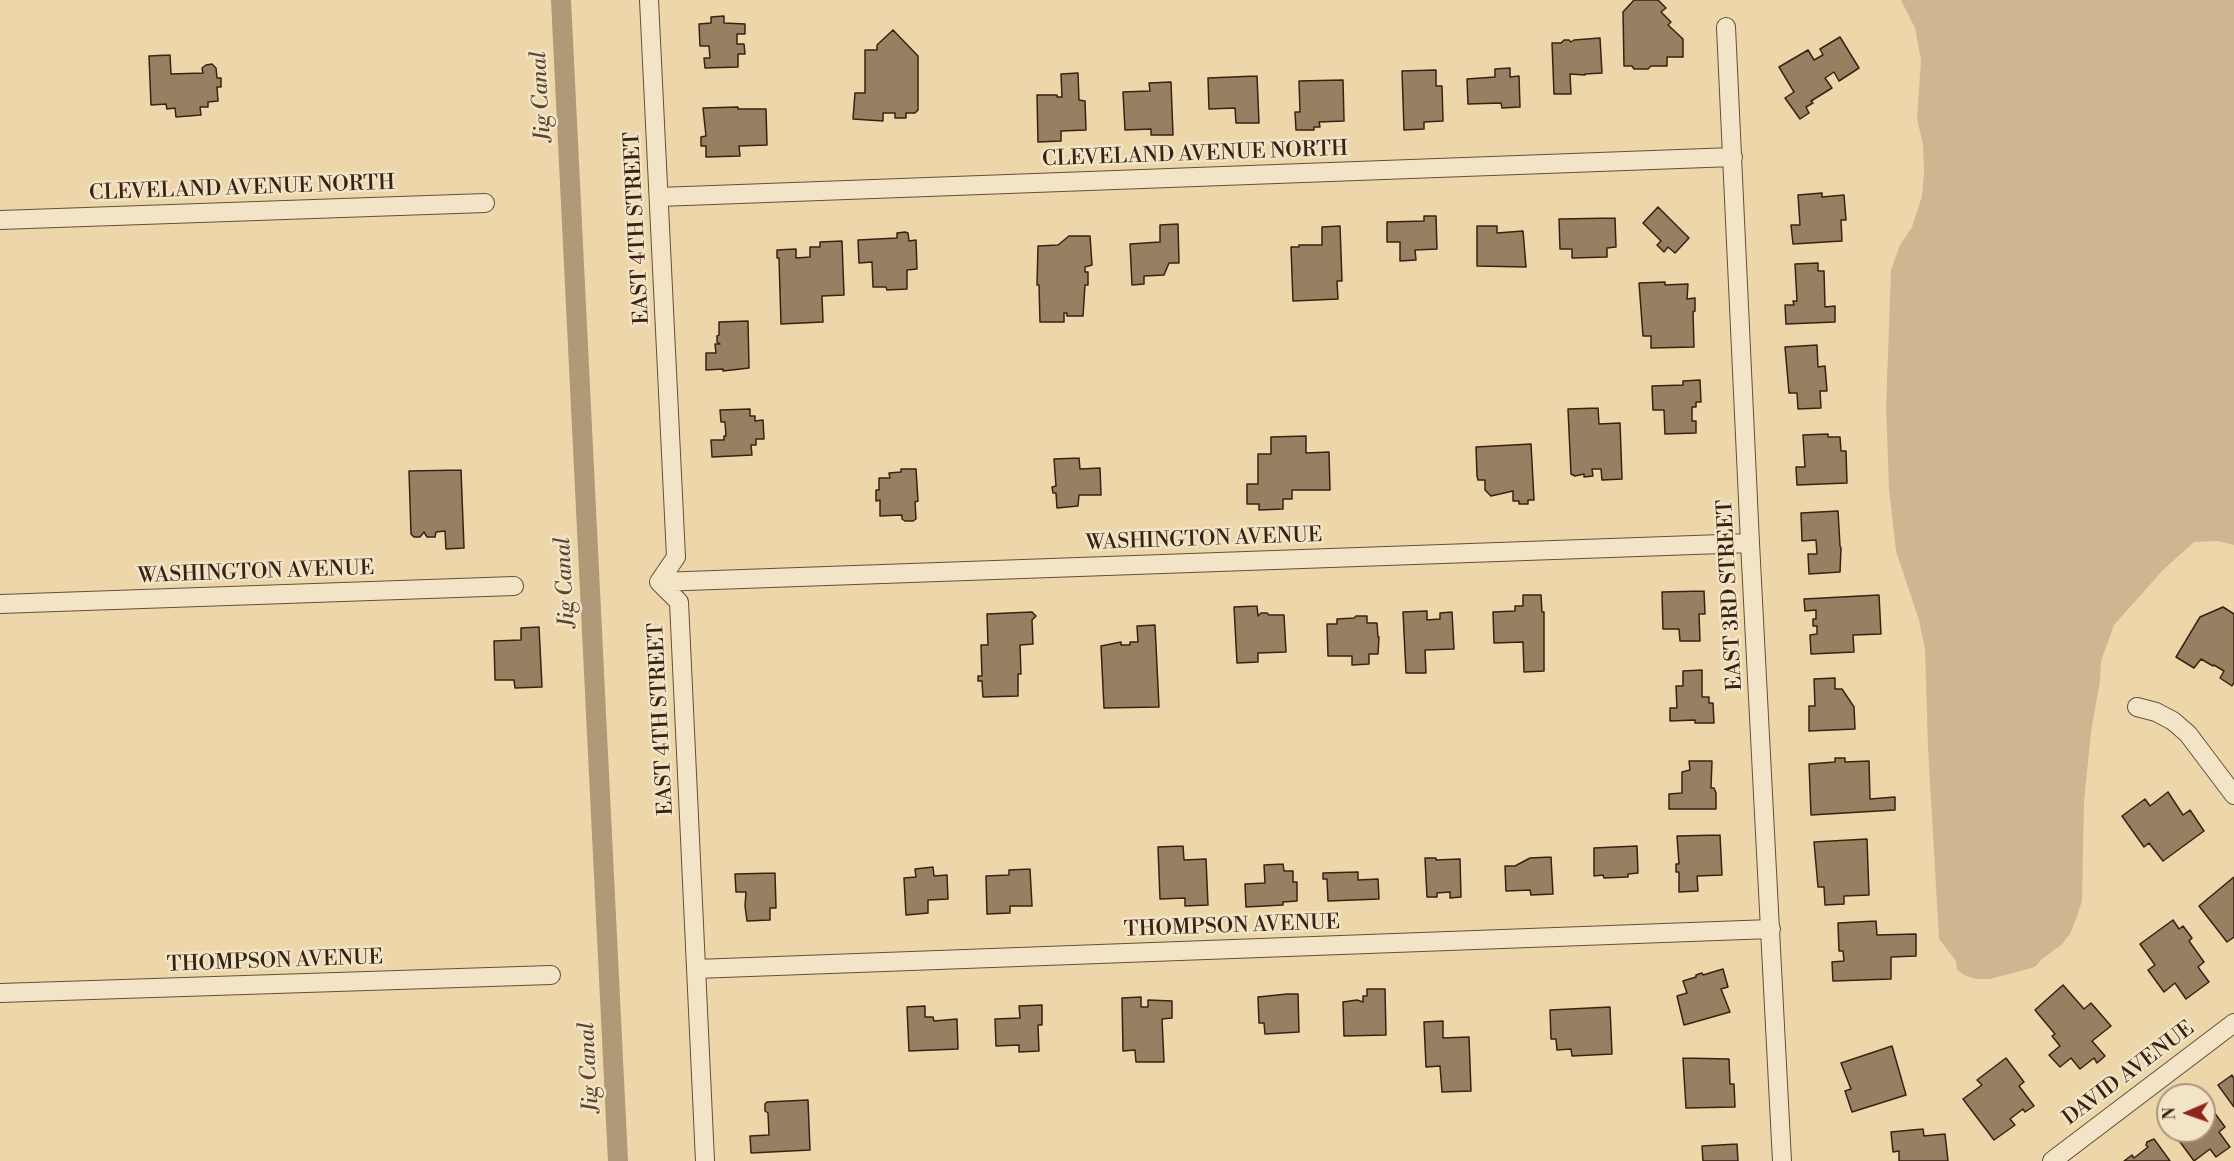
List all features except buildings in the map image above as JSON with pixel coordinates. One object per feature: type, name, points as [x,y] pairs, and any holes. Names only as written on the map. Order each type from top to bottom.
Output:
[{"type":"street","name":"EAST 4TH STREET","points":[[649,0],[676,557],[659,582],[679,603],[705,1161]]},
{"type":"street","name":"EAST 3RD STREET","points":[[1726,27],[1782,1161]]},
{"type":"street","name":"CLEVELAND AVENUE NORTH","points":[[659,197],[1733,157]]},
{"type":"street","name":"CLEVELAND AVENUE NORTH","points":[[0,220],[485,203]]},
{"type":"street","name":"WASHINGTON AVENUE","points":[[659,582],[1750,543]]},
{"type":"street","name":"WASHINGTON AVENUE","points":[[0,604],[514,586]]},
{"type":"street","points":[[2137,707],[2156,712],[2174,721],[2188,734],[2234,795]]},
{"type":"street","name":"THOMPSON AVENUE","points":[[696,969],[1771,929]]},
{"type":"street","name":"THOMPSON AVENUE","points":[[0,993],[551,975]]},
{"type":"street","name":"DAVID AVENUE","points":[[2052,1161],[2234,1023]]},
{"type":"shaded area","points":[[1901,0],[2234,0],[2234,545],[2218,541],[2194,542],[2163,570],[2114,625],[2101,661],[2091,732],[2084,802],[2082,901],[2076,919],[2070,934],[2061,945],[2035,967],[1990,979],[1966,976],[1957,970],[1956,961],[1939,939],[1925,649],[1919,620],[1896,551],[1889,488],[1886,408],[1891,270],[1900,245],[1912,227],[1922,196],[1924,172],[1923,145],[1917,118],[1921,60],[1915,28]]},
{"type":"waterway","name":"Jig Canal","points":[[561,0],[618,1161]]}]
